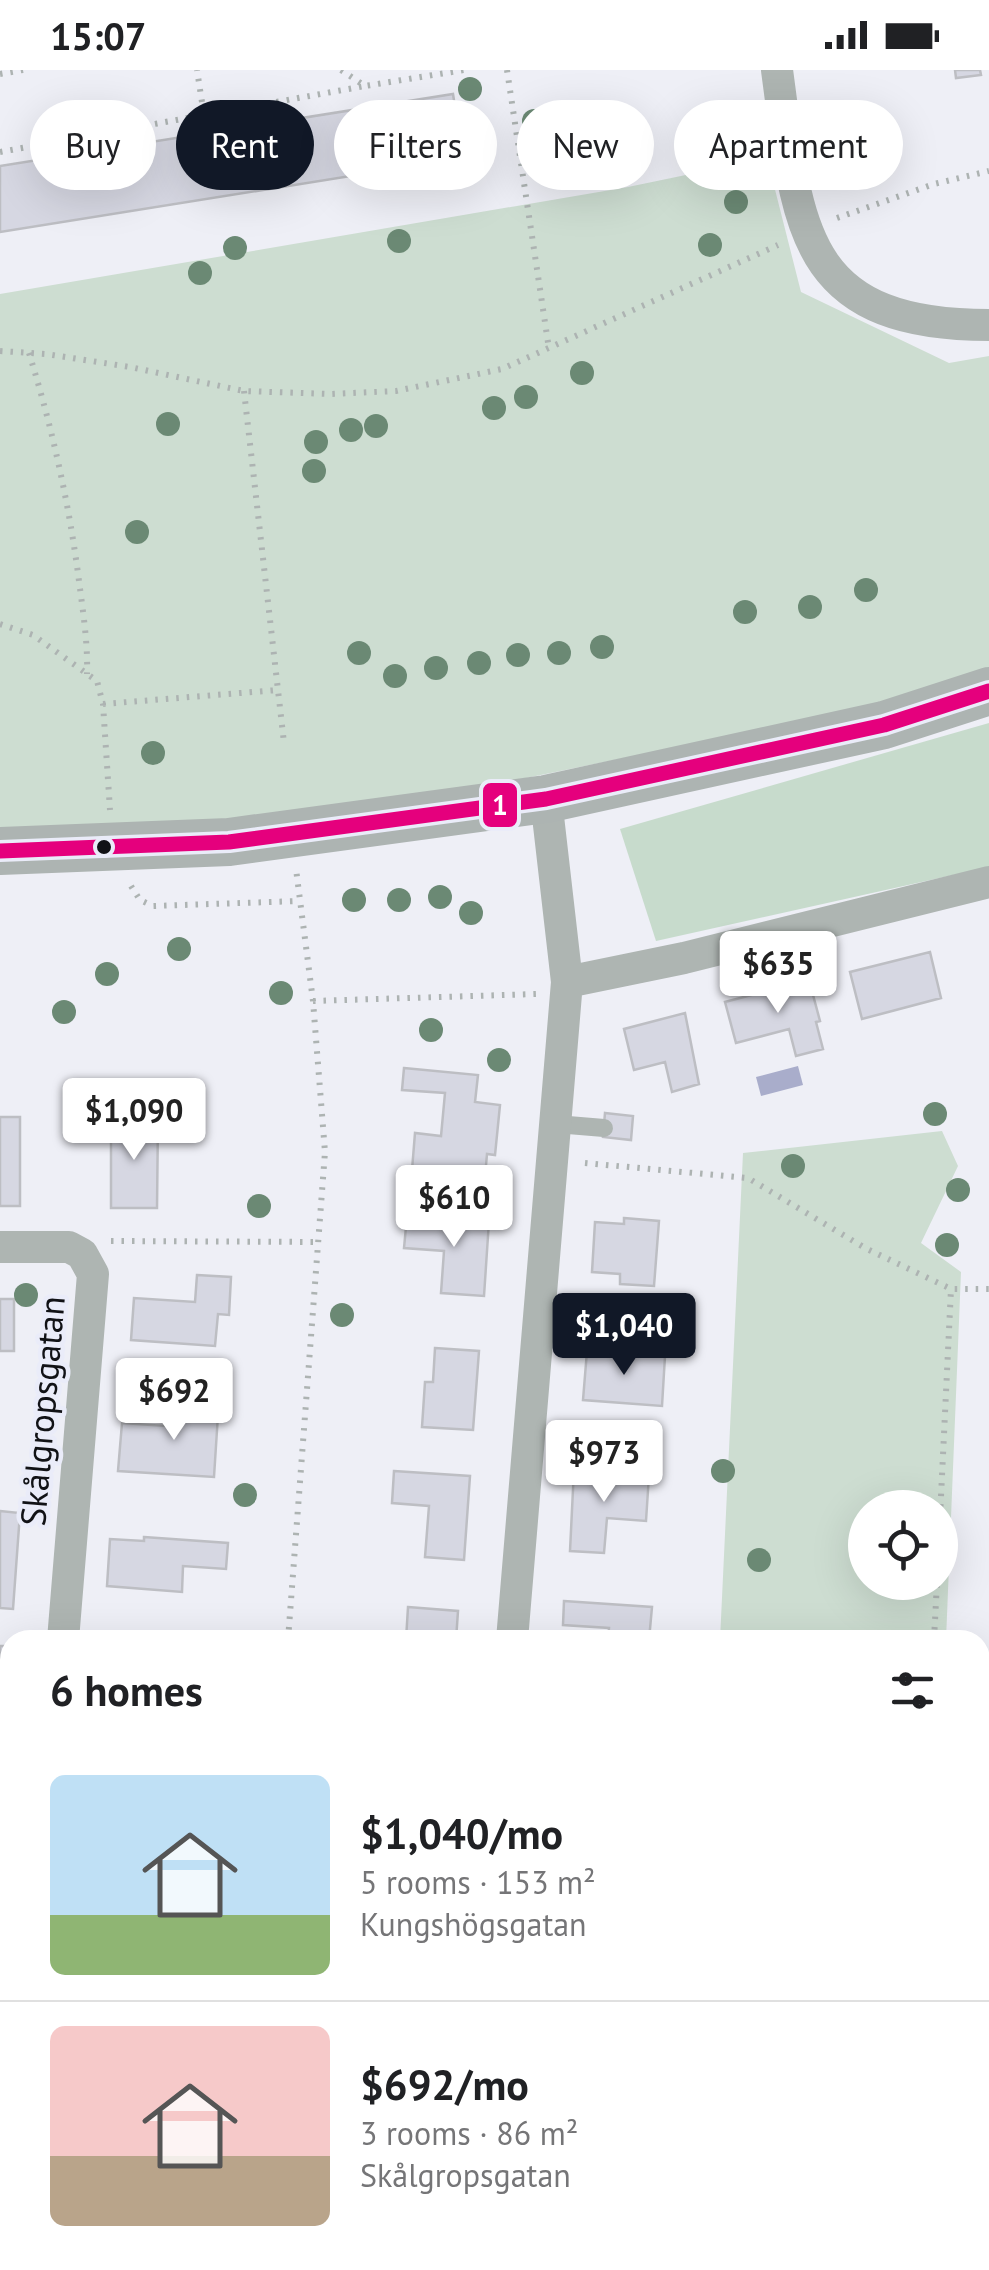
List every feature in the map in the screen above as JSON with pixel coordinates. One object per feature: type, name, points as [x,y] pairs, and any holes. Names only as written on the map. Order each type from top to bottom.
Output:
[{"type":"main road","points":[[0,851],[230,842],[546,799],[884,725],[989,691]]},
{"type":"street","points":[[778,70],[794,189],[809,240],[822,259],[851,293],[898,316],[946,325],[989,325]]},
{"type":"street","points":[[513,1630],[568,982],[546,799]]},
{"type":"street","points":[[568,982],[684,958],[989,882]]},
{"type":"street","points":[[0,1247],[69,1247],[80,1253]]},
{"type":"street","name":"Skålgropsgatan","points":[[64,1630],[93,1274],[80,1253]]},
{"type":"lane","points":[[556,1124],[604,1128]]},
{"type":"path","points":[[0,74],[23,70]]},
{"type":"path","points":[[197,70],[202,100]]},
{"type":"path","points":[[340,70],[365,86]]},
{"type":"path","points":[[287,100],[464,70]]},
{"type":"path","points":[[507,70],[550,349]]},
{"type":"path","points":[[0,152],[176,120]]},
{"type":"path","points":[[830,221],[934,184],[989,172]]},
{"type":"path","points":[[0,351],[130,367],[244,392],[396,392],[470,378],[550,349],[778,245]]},
{"type":"path","points":[[29,353],[49,417],[74,538],[88,648],[87,674]]},
{"type":"path","points":[[244,392],[284,743]]},
{"type":"path","points":[[0,624],[33,635],[96,681],[104,704],[110,811]]},
{"type":"path","points":[[104,704],[278,690]]},
{"type":"path","points":[[289,1630],[325,1152],[313,1001],[296,866]]},
{"type":"path","points":[[125,876],[140,900],[153,906],[300,901]]},
{"type":"path","points":[[313,1001],[538,994],[568,982]]},
{"type":"path","points":[[553,1160],[748,1178],[865,1248],[951,1289],[989,1289]]},
{"type":"path","points":[[80,1253],[102,1241],[320,1242]]},
{"type":"path","points":[[941,1490],[951,1289]]},
{"type":"path","points":[[935,1630],[936,1600]]},
{"type":"green space","points":[[674,177],[674,190],[775,190],[801,292],[949,363],[989,356],[989,671],[918,698],[526,778],[152,832],[0,827],[0,294],[610,190],[654,190],[654,182]]},
{"type":"green space","points":[[989,723],[989,867],[656,941],[620,829]]},
{"type":"green space","points":[[942,1131],[958,1166],[921,1243],[961,1272],[952,1490],[848,1490],[848,1600],[948,1600],[946,1630],[720,1630],[743,1153]]},
{"type":"water","points":[[798,1066],[803,1085],[761,1096],[756,1077]]},
{"type":"building","points":[[955,70],[980,70],[981,75],[956,78]]},
{"type":"building","points":[[453,94],[454,100],[415,100]]},
{"type":"building","points":[[334,113],[334,179],[314,182],[314,116]]},
{"type":"building","points":[[176,138],[176,190],[263,190],[0,232],[0,166],[30,161],[30,190],[156,190],[156,141]]},
{"type":"building","points":[[930,952],[941,998],[862,1019],[850,972]]},
{"type":"building","points":[[809,980],[823,1049],[796,1056],[789,1029],[736,1043],[725,1002]]},
{"type":"building","points":[[685,1013],[699,1084],[672,1092],[665,1062],[634,1070],[624,1029]]},
{"type":"building","points":[[404,1068],[478,1075],[475,1102],[500,1105],[495,1155],[487,1154],[485,1177],[412,1170],[415,1133],[441,1136],[445,1093],[402,1090]]},
{"type":"building","points":[[605,1113],[633,1116],[631,1140],[603,1137]]},
{"type":"building","points":[[0,1117],[20,1117],[20,1206],[0,1206]]},
{"type":"building","points":[[111,1118],[158,1118],[157,1208],[111,1208]]},
{"type":"building","points":[[407,1216],[489,1221],[484,1296],[441,1293],[444,1251],[404,1248]]},
{"type":"building","points":[[624,1218],[659,1221],[654,1286],[620,1284],[620,1274],[592,1272],[595,1222],[624,1224]]},
{"type":"building","points":[[197,1275],[231,1277],[229,1315],[218,1314],[215,1346],[131,1340],[134,1298],[195,1302]]},
{"type":"building","points":[[0,1299],[14,1299],[14,1351],[0,1351]]},
{"type":"building","points":[[435,1348],[479,1351],[473,1430],[422,1427],[425,1382],[433,1382]]},
{"type":"building","points":[[587,1351],[665,1356],[662,1406],[583,1400]]},
{"type":"building","points":[[182,1396],[219,1399],[214,1477],[118,1471],[122,1423],[180,1427]]},
{"type":"building","points":[[574,1469],[649,1475],[646,1521],[607,1518],[604,1553],[570,1551]]},
{"type":"building","points":[[394,1471],[470,1476],[464,1560],[425,1557],[429,1506],[392,1503]]},
{"type":"building","points":[[0,1511],[20,1513],[13,1609],[0,1608]]},
{"type":"building","points":[[144,1537],[228,1543],[226,1569],[183,1566],[182,1592],[107,1586],[110,1539],[144,1541]]},
{"type":"building","points":[[564,1601],[652,1607],[650,1630],[563,1625]]},
{"type":"building","points":[[408,1607],[458,1611],[457,1630],[407,1630]]},
{"type":"transit line","name":"1","points":[[0,851],[229,842],[546,799],[884,725],[989,691]]}]
